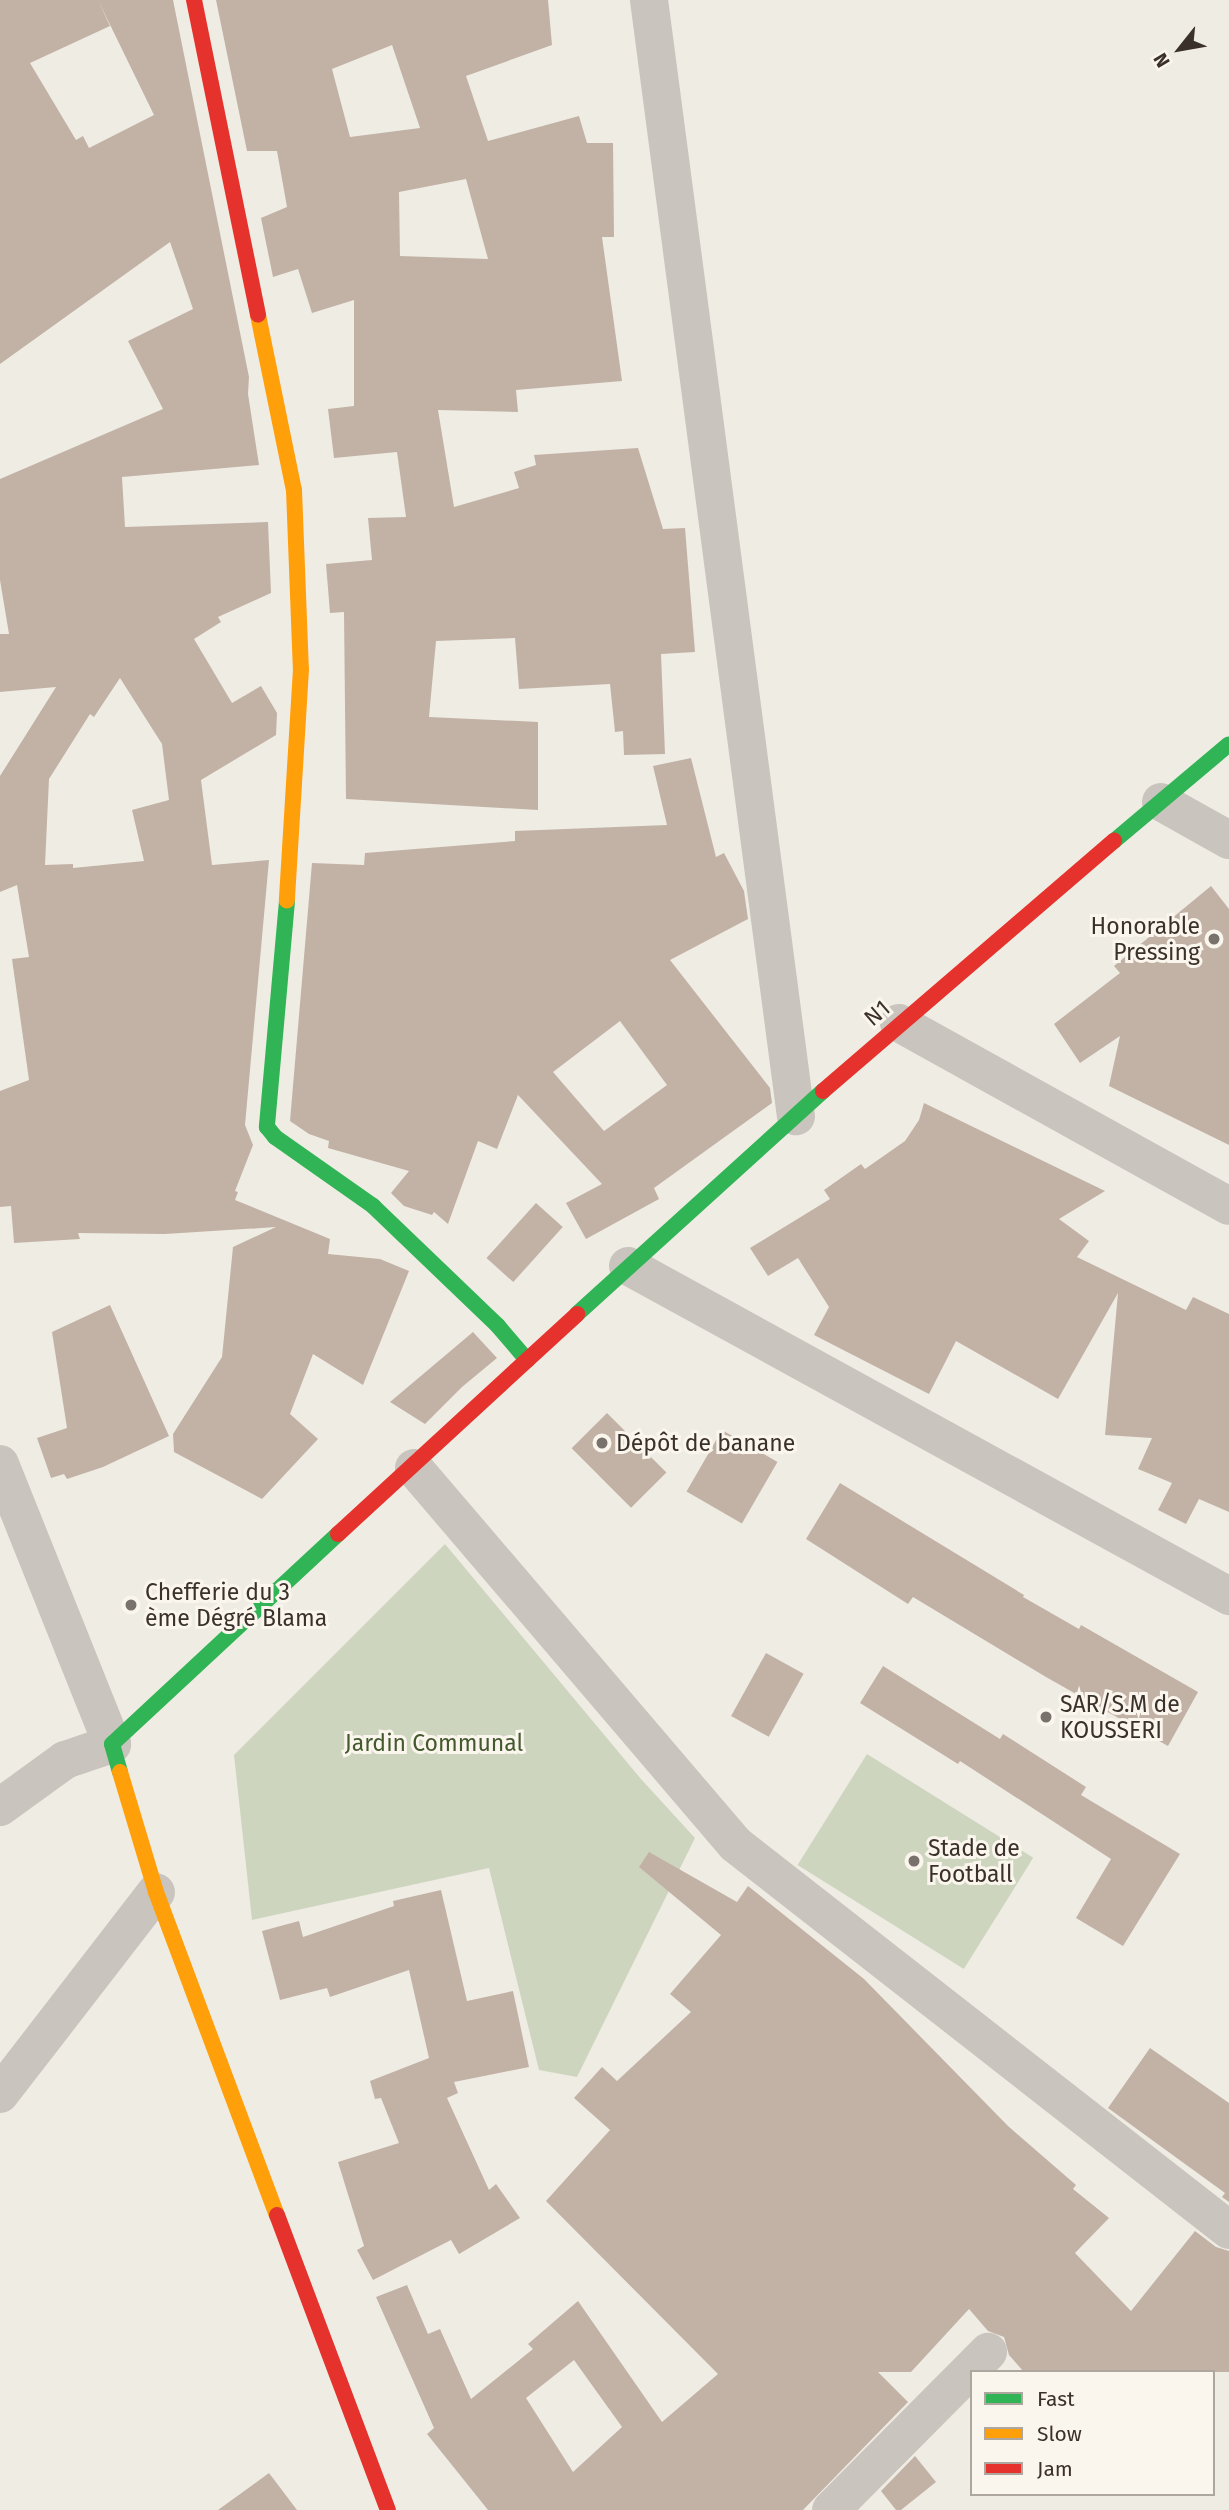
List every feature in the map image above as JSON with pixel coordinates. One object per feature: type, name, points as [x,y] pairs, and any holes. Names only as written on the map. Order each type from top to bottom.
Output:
[{"type":"main road","points":[[194,0],[294,490],[300,682],[293,834],[267,1127],[275,1137],[373,1206],[531,1358]]},
{"type":"main road","name":"N1","points":[[112,1744],[414,1468],[628,1266],[899,1023],[1229,744]]},
{"type":"main road","points":[[112,1744],[156,1892],[388,2510]]},
{"type":"street","points":[[649,0],[796,1116]]},
{"type":"street","points":[[1161,802],[1229,840]]},
{"type":"street","points":[[899,1023],[1229,1206]]},
{"type":"street","points":[[628,1266],[1229,1596]]},
{"type":"street","points":[[0,1464],[112,1744],[65,1760],[0,1807]]},
{"type":"street","points":[[414,1468],[735,1844],[1229,2230]]},
{"type":"street","points":[[0,2094],[156,1892]]},
{"type":"street","points":[[970,2370],[988,2352]]},
{"type":"street","points":[[831,2510],[970,2370]]},
{"type":"green space","name":"Jardin Communal","points":[[445,1544],[641,1779],[695,1838],[577,2077],[539,2070],[489,1868],[252,1920],[234,1755]]},
{"type":"green space","name":"Stade de Football","points":[[867,1754],[1033,1858],[964,1969],[798,1865]]},
{"type":"building","points":[[0,0],[98,0],[173,0],[249,377],[248,394],[259,465],[122,477],[125,527],[268,522],[271,593],[218,617],[221,622],[194,639],[232,703],[261,686],[277,713],[276,735],[201,780],[212,865],[269,860],[245,1125],[253,1145],[235,1191],[238,1192],[235,1200],[330,1239],[328,1254],[380,1259],[409,1271],[363,1385],[313,1354],[290,1414],[318,1439],[262,1499],[174,1452],[173,1434],[222,1357],[233,1247],[276,1227],[165,1234],[78,1233],[80,1239],[14,1243],[11,1206],[0,1207],[0,1091],[29,1080],[12,959],[29,957],[17,885],[0,892],[0,776],[56,687],[0,692],[0,634],[9,634],[0,580],[0,479],[163,409],[128,341],[193,309],[170,242],[0,364]],"holes":[[[98,0],[154,115],[89,148],[83,136],[76,140],[30,63],[110,26]],[[120,678],[162,744],[169,800],[132,810],[144,861],[73,868],[73,864],[45,865],[49,779],[90,714],[94,717]]]},
{"type":"building","points":[[216,0],[548,0],[552,45],[466,76],[488,141],[579,116],[587,143],[613,143],[614,237],[602,237],[622,381],[516,390],[518,412],[438,410],[454,507],[519,488],[514,472],[536,465],[534,455],[638,448],[663,529],[685,528],[695,652],[661,654],[665,754],[624,755],[623,731],[615,732],[610,684],[519,689],[515,638],[436,641],[429,717],[538,722],[538,810],[346,799],[344,612],[330,613],[326,564],[372,560],[368,518],[406,517],[397,452],[334,458],[328,409],[354,406],[354,300],[312,313],[298,269],[273,277],[261,218],[287,207],[277,151],[247,151]],"holes":[[[392,45],[420,128],[350,137],[332,69]],[[466,179],[488,259],[400,256],[399,192]]]},
{"type":"building","points":[[691,758],[716,857],[724,853],[744,891],[748,919],[670,960],[770,1088],[772,1103],[654,1188],[659,1199],[586,1239],[566,1203],[602,1184],[518,1095],[497,1149],[478,1141],[448,1224],[434,1212],[432,1215],[404,1206],[391,1193],[409,1171],[328,1148],[329,1141],[309,1134],[290,1121],[312,863],[364,865],[365,853],[515,841],[515,831],[667,825],[653,766]],"holes":[[[620,1021],[667,1085],[604,1131],[553,1072]]]},
{"type":"building","points":[[1211,886],[1229,909],[1229,1145],[1109,1086],[1120,1036],[1080,1063],[1054,1024],[1120,973],[1114,966]]},
{"type":"building","points":[[924,1103],[1105,1191],[1059,1219],[1089,1241],[1077,1257],[1186,1310],[1193,1297],[1229,1314],[1229,1512],[1199,1499],[1186,1524],[1158,1510],[1172,1483],[1138,1469],[1152,1438],[1105,1435],[1118,1293],[1058,1399],[956,1341],[929,1394],[814,1335],[829,1307],[798,1258],[768,1276],[750,1248],[830,1199],[824,1190],[861,1164],[865,1169],[905,1141],[919,1120]]},
{"type":"building","points":[[536,1203],[563,1227],[513,1282],[486,1258]]},
{"type":"building","points":[[110,1305],[169,1436],[103,1467],[67,1479],[64,1474],[51,1478],[37,1438],[67,1428],[52,1332]]},
{"type":"building","points":[[473,1332],[497,1358],[462,1387],[425,1424],[390,1402]]},
{"type":"building","points":[[607,1413],[666,1472],[631,1508],[572,1448]]},
{"type":"building","points":[[722,1430],[777,1462],[742,1523],[686,1491]]},
{"type":"building","points":[[840,1483],[1024,1595],[1023,1597],[1079,1629],[1081,1625],[1198,1692],[1168,1746],[913,1597],[908,1604],[806,1539]]},
{"type":"building","points":[[766,1653],[804,1674],[769,1737],[731,1716]]},
{"type":"building","points":[[883,1666],[1000,1739],[1003,1734],[1086,1787],[1081,1795],[1180,1854],[1123,1946],[1076,1918],[1111,1859],[960,1761],[958,1764],[860,1703]]},
{"type":"building","points":[[649,1852],[737,1902],[748,1886],[864,1979],[1008,2126],[1076,2185],[1073,2189],[1109,2218],[1075,2253],[1131,2311],[1195,2231],[1216,2247],[1229,2251],[1229,2372],[1022,2370],[1009,2355],[1004,2337],[988,2331],[969,2309],[911,2372],[878,2372],[908,2402],[803,2510],[488,2510],[427,2434],[434,2428],[376,2297],[407,2285],[428,2334],[440,2329],[471,2399],[533,2349],[528,2344],[578,2301],[662,2422],[718,2374],[546,2201],[610,2130],[574,2098],[602,2067],[617,2081],[691,2012],[670,1994],[721,1935],[639,1867]],"holes":[[[574,2360],[622,2427],[573,2472],[526,2398]]]},
{"type":"building","points":[[441,1890],[467,2001],[513,1991],[529,2067],[454,2082],[458,2093],[447,2098],[489,2190],[496,2184],[520,2218],[459,2254],[451,2240],[373,2280],[357,2250],[364,2246],[338,2162],[399,2143],[381,2098],[375,2099],[370,2081],[429,2058],[409,1970],[330,1997],[327,1988],[280,2000],[262,1931],[299,1921],[303,1937],[394,1906],[393,1901]]},
{"type":"building","points":[[1150,2048],[1229,2103],[1229,2202],[1222,2197],[1225,2193],[1108,2108]]},
{"type":"building","points":[[915,2456],[936,2482],[901,2510],[896,2510],[881,2491]]},
{"type":"building","points":[[269,2473],[297,2510],[218,2510]]},
{"type":"traffic: fast","points":[[1114,841],[1229,744]]},
{"type":"traffic: fast","points":[[287,901],[267,1127],[275,1137],[373,1206],[498,1326],[527,1360]]},
{"type":"traffic: fast","points":[[577,1314],[823,1091]]},
{"type":"traffic: fast","points":[[120,1772],[112,1744],[338,1534]]},
{"type":"traffic: slow","points":[[258,315],[294,490],[301,669],[287,901]]},
{"type":"traffic: slow","points":[[120,1772],[156,1892],[277,2215]]},
{"type":"traffic: jam","points":[[194,0],[258,315]]},
{"type":"traffic: jam","points":[[823,1091],[1114,841]]},
{"type":"traffic: jam","points":[[338,1534],[577,1314]]},
{"type":"traffic: jam","points":[[277,2215],[388,2510]]},
{"type":"place","name":"Honorable Pressing","points":[[1214,939]]},
{"type":"place","name":"Dépôt de banane","points":[[602,1443]]},
{"type":"place","name":"Chefferie du 3 ème Dégré Blama","points":[[131,1605]]},
{"type":"place","name":"SAR/S.M de KOUSSERI","points":[[1046,1717]]},
{"type":"place","name":"Stade de Football","points":[[914,1861]]}]
